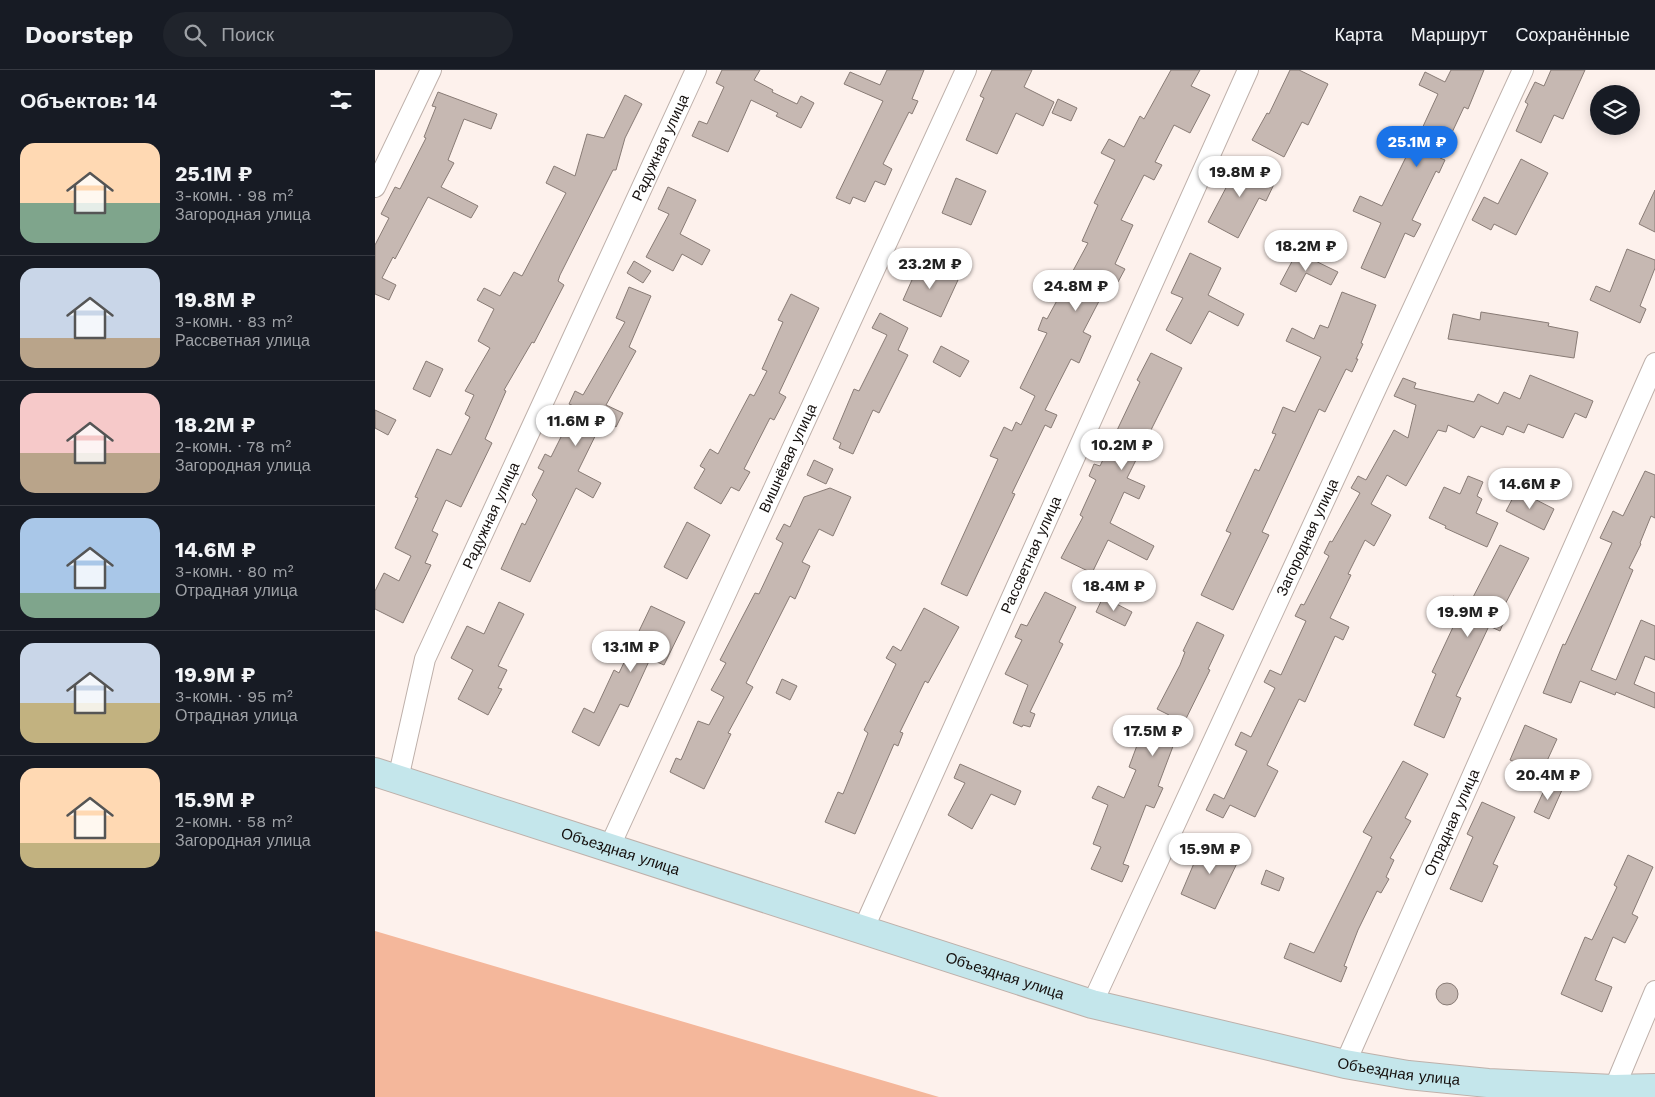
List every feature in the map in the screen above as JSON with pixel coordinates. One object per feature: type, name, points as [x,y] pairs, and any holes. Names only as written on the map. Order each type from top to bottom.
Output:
[{"type":"main road","name":"Объездная улица","points":[[386,775],[1092,1004],[1345,1064],[1408,1075],[1488,1083],[1614,1089],[1655,1088]]},
{"type":"street","points":[[375,187],[431,70]]},
{"type":"street","name":"Радужная улица","points":[[386,775],[425,659],[696,70]]},
{"type":"street","name":"Вишнёвая улица","points":[[609,848],[966,70]]},
{"type":"street","name":"Рассветная улица","points":[[863,930],[1248,70]]},
{"type":"street","name":"Загородная улица","points":[[1092,1004],[1523,70]]},
{"type":"street","name":"Отрадная улица","points":[[1345,1064],[1655,363]]},
{"type":"street","points":[[1614,1089],[1655,991]]},
{"type":"shaded area","points":[[375,931],[939,1097],[375,1097]]},
{"type":"building","points":[[722,70],[760,70],[754,80],[773,90],[772,92],[797,104],[801,96],[814,103],[801,128],[776,116],[778,113],[751,100],[728,152],[692,136],[699,121],[707,124],[724,87],[716,83]]},
{"type":"building","points":[[887,70],[924,70],[912,99],[918,101],[912,114],[909,112],[883,164],[892,169],[885,185],[875,181],[865,202],[853,197],[850,204],[836,198],[883,101],[844,84],[850,72],[880,85]]},
{"type":"building","points":[[992,70],[1032,70],[1024,87],[1054,102],[1043,126],[1016,113],[997,154],[966,140],[984,98],[980,96]]},
{"type":"building","points":[[1171,70],[1200,70],[1191,86],[1210,95],[1190,133],[1174,125],[1155,162],[1162,165],[1154,180],[1144,175],[1121,220],[1133,225],[1115,264],[1125,269],[1118,282],[1111,278],[1083,332],[1091,336],[1079,363],[1071,359],[1045,410],[1057,415],[1051,428],[1045,425],[1012,493],[1015,494],[967,596],[941,584],[998,459],[990,456],[1004,427],[1012,431],[1016,422],[1021,425],[1035,396],[1020,388],[1047,333],[1038,330],[1043,317],[1047,319],[1088,243],[1082,241],[1098,205],[1094,203],[1115,160],[1101,153],[1109,139],[1124,147],[1140,116],[1144,119]]},
{"type":"building","points":[[1290,70],[1299,70],[1328,84],[1308,125],[1302,122],[1284,157],[1252,140],[1267,113],[1269,114]]},
{"type":"building","points":[[1451,70],[1484,70],[1468,109],[1464,107],[1440,158],[1445,160],[1439,173],[1436,171],[1412,220],[1421,224],[1414,237],[1405,233],[1385,278],[1361,268],[1381,223],[1353,211],[1360,196],[1382,206],[1406,157],[1393,151],[1399,139],[1414,146],[1438,94],[1419,85],[1425,72],[1445,82]]},
{"type":"building","points":[[1551,70],[1585,70],[1563,119],[1554,115],[1541,143],[1516,131],[1528,104],[1525,102],[1535,82],[1544,86]]},
{"type":"building","points":[[438,92],[497,114],[491,129],[464,119],[448,160],[454,163],[441,187],[478,206],[471,218],[428,197],[395,259],[393,257],[382,278],[396,285],[389,300],[375,294],[375,245],[389,218],[381,214],[395,187],[400,189],[426,138],[424,137],[436,107],[432,106]]},
{"type":"building","points":[[625,95],[642,104],[625,138],[616,170],[613,170],[560,275],[558,281],[564,285],[534,343],[532,342],[504,390],[506,391],[485,439],[492,443],[461,507],[446,500],[432,531],[438,534],[425,563],[431,565],[403,623],[375,609],[375,591],[384,573],[399,581],[411,556],[395,548],[418,498],[415,497],[437,449],[451,455],[470,417],[465,414],[474,395],[465,391],[490,348],[478,341],[494,309],[477,300],[484,288],[500,296],[514,272],[522,276],[566,193],[546,183],[554,166],[575,176],[587,134],[604,138]]},
{"type":"building","points":[[1058,99],[1077,108],[1071,121],[1052,113]]},
{"type":"building","points":[[1521,159],[1548,173],[1516,235],[1494,224],[1491,230],[1472,220],[1484,197],[1498,204]]},
{"type":"building","points":[[1232,160],[1276,180],[1266,201],[1259,198],[1238,238],[1208,222],[1228,184],[1222,181]]},
{"type":"building","points":[[956,178],[986,191],[971,225],[942,213]]},
{"type":"building","points":[[668,187],[696,200],[680,234],[710,250],[702,265],[682,254],[673,271],[646,257],[669,214],[658,209]]},
{"type":"building","points":[[1655,190],[1655,232],[1639,224]]},
{"type":"building","points":[[1627,249],[1655,260],[1655,268],[1640,306],[1646,309],[1640,323],[1590,300],[1596,286],[1610,292]]},
{"type":"building","points":[[1297,252],[1338,272],[1331,285],[1306,273],[1296,292],[1280,284]]},
{"type":"building","points":[[1190,253],[1221,268],[1208,295],[1244,314],[1238,326],[1209,311],[1191,344],[1166,330],[1183,298],[1171,293]]},
{"type":"building","points":[[634,261],[651,271],[643,283],[627,273]]},
{"type":"building","points":[[920,262],[958,280],[941,317],[903,300]]},
{"type":"building","points":[[629,287],[651,296],[629,347],[636,351],[606,405],[623,413],[616,427],[603,420],[578,471],[601,483],[593,498],[576,488],[530,582],[501,569],[522,523],[525,525],[537,500],[532,495],[544,471],[538,468],[545,454],[551,457],[576,407],[569,404],[575,391],[583,395],[625,322],[616,318]]},
{"type":"building","points":[[1342,292],[1376,305],[1361,343],[1363,344],[1356,359],[1358,359],[1352,372],[1346,369],[1325,412],[1319,409],[1262,532],[1269,535],[1233,610],[1201,595],[1231,533],[1226,531],[1255,469],[1259,471],[1276,434],[1272,433],[1283,407],[1295,412],[1321,357],[1286,341],[1292,328],[1314,339],[1320,325],[1328,328]]},
{"type":"building","points":[[791,294],[819,308],[779,393],[786,397],[774,420],[770,418],[744,469],[750,472],[739,491],[731,487],[721,504],[694,488],[705,469],[700,466],[710,449],[718,454],[750,394],[754,396],[767,371],[762,369],[783,322],[778,320]]},
{"type":"building","points":[[1481,312],[1549,323],[1548,326],[1578,332],[1574,358],[1448,339],[1453,314],[1480,320]]},
{"type":"building","points":[[880,313],[908,328],[898,350],[908,355],[879,413],[873,410],[853,454],[839,448],[841,443],[833,439],[854,389],[859,391],[887,335],[872,328]]},
{"type":"building","points":[[941,346],[969,361],[960,377],[933,362]]},
{"type":"building","points":[[1151,353],[1182,368],[1127,478],[1145,486],[1139,499],[1124,492],[1110,523],[1154,546],[1147,560],[1108,540],[1092,573],[1061,558],[1083,517],[1080,515],[1096,480],[1089,476],[1094,464],[1100,466],[1140,382],[1137,380]]},
{"type":"building","points":[[426,361],[443,369],[430,397],[413,389]]},
{"type":"building","points":[[1530,375],[1593,401],[1586,418],[1575,413],[1563,438],[1528,424],[1524,433],[1507,426],[1503,435],[1481,426],[1474,438],[1448,425],[1446,432],[1438,430],[1406,486],[1387,475],[1371,504],[1391,515],[1374,546],[1365,540],[1348,574],[1351,575],[1330,618],[1349,627],[1343,640],[1335,636],[1305,702],[1299,699],[1267,765],[1278,771],[1255,817],[1230,805],[1223,818],[1206,810],[1214,794],[1224,799],[1247,751],[1235,745],[1241,732],[1251,737],[1275,688],[1264,682],[1270,670],[1281,675],[1306,621],[1295,616],[1301,604],[1304,605],[1329,556],[1324,553],[1330,541],[1332,542],[1360,493],[1351,488],[1358,476],[1366,480],[1394,430],[1408,438],[1416,405],[1394,396],[1403,378],[1416,383],[1414,388],[1474,402],[1478,394],[1498,404],[1504,392],[1520,399]]},
{"type":"building","points":[[375,410],[396,420],[388,435],[375,428]]},
{"type":"building","points":[[814,460],[833,469],[826,484],[807,475]]},
{"type":"building","points":[[1645,471],[1655,475],[1655,518],[1651,516],[1641,544],[1629,568],[1633,570],[1591,670],[1616,680],[1641,620],[1655,626],[1655,660],[1645,656],[1634,684],[1655,693],[1655,708],[1616,692],[1615,695],[1580,681],[1571,703],[1543,693],[1563,644],[1565,645],[1612,543],[1600,538],[1613,511],[1623,516]]},
{"type":"building","points":[[1468,476],[1483,482],[1477,496],[1482,499],[1476,513],[1498,523],[1487,547],[1445,528],[1446,526],[1429,518],[1444,487],[1460,494]]},
{"type":"building","points":[[830,488],[851,497],[833,536],[819,529],[802,562],[810,566],[795,599],[790,596],[746,683],[753,687],[728,733],[731,734],[704,789],[670,772],[676,758],[681,760],[698,721],[709,725],[724,697],[711,690],[726,663],[720,660],[755,593],[759,594],[783,543],[776,539],[784,524],[790,527],[804,497]]},
{"type":"building","points":[[1517,490],[1554,509],[1544,530],[1506,511]]},
{"type":"building","points":[[687,522],[710,535],[687,579],[664,567]]},
{"type":"building","points":[[1500,545],[1529,558],[1499,616],[1505,619],[1500,631],[1489,626],[1456,696],[1461,698],[1444,738],[1414,725],[1436,674],[1432,672],[1454,625],[1443,620],[1453,596],[1470,603]]},
{"type":"building","points":[[1045,592],[1076,607],[1059,642],[1063,644],[1030,712],[1035,714],[1030,727],[1023,725],[1022,727],[1013,723],[1028,685],[1005,674],[1022,640],[1015,637],[1021,624],[1027,626]]},
{"type":"building","points":[[1103,597],[1132,612],[1125,626],[1096,612]]},
{"type":"building","points":[[499,602],[524,614],[498,666],[507,670],[498,688],[502,689],[488,715],[458,699],[473,670],[451,658],[467,626],[484,634]]},
{"type":"building","points":[[651,606],[685,622],[664,665],[650,659],[628,707],[620,704],[599,746],[572,732],[584,708],[594,713],[614,670],[619,673]]},
{"type":"building","points":[[924,608],[959,627],[928,683],[925,681],[900,732],[903,733],[898,746],[894,744],[855,834],[825,822],[838,792],[843,794],[868,733],[864,730],[896,664],[886,658],[893,646],[901,651]]},
{"type":"building","points":[[1197,622],[1224,635],[1208,669],[1210,670],[1175,741],[1158,786],[1163,788],[1154,808],[1146,805],[1123,864],[1129,866],[1122,882],[1091,869],[1101,847],[1093,844],[1108,805],[1092,798],[1098,786],[1124,798],[1136,770],[1129,767],[1139,740],[1157,747],[1169,715],[1157,709],[1180,665],[1185,652],[1183,651]]},
{"type":"building","points":[[782,679],[797,686],[790,700],[776,693]]},
{"type":"building","points":[[1525,725],[1557,739],[1541,774],[1510,760]]},
{"type":"building","points":[[1403,761],[1428,774],[1405,818],[1411,821],[1390,858],[1394,860],[1386,877],[1389,879],[1381,893],[1377,891],[1358,930],[1344,966],[1347,967],[1341,982],[1284,958],[1290,943],[1314,953],[1372,837],[1363,832]]},
{"type":"building","points":[[960,764],[1021,791],[1015,805],[991,794],[972,829],[948,815],[965,783],[954,778]]},
{"type":"building","points":[[1547,784],[1562,790],[1549,819],[1534,812]]},
{"type":"building","points":[[1482,802],[1515,817],[1493,864],[1498,866],[1482,902],[1450,889],[1473,837],[1467,834]]},
{"type":"building","points":[[1203,842],[1240,857],[1215,909],[1181,894]]},
{"type":"building","points":[[1628,855],[1653,867],[1632,914],[1638,917],[1625,943],[1613,937],[1595,980],[1612,987],[1602,1012],[1561,994],[1585,937],[1592,940],[1617,887],[1614,885]]},
{"type":"building","points":[[1266,870],[1284,878],[1279,891],[1261,884]]},
{"type":"building","points":[[1447,983],[1455,986],[1458,994],[1455,1002],[1447,1005],[1439,1002],[1436,994],[1439,986]]}]
